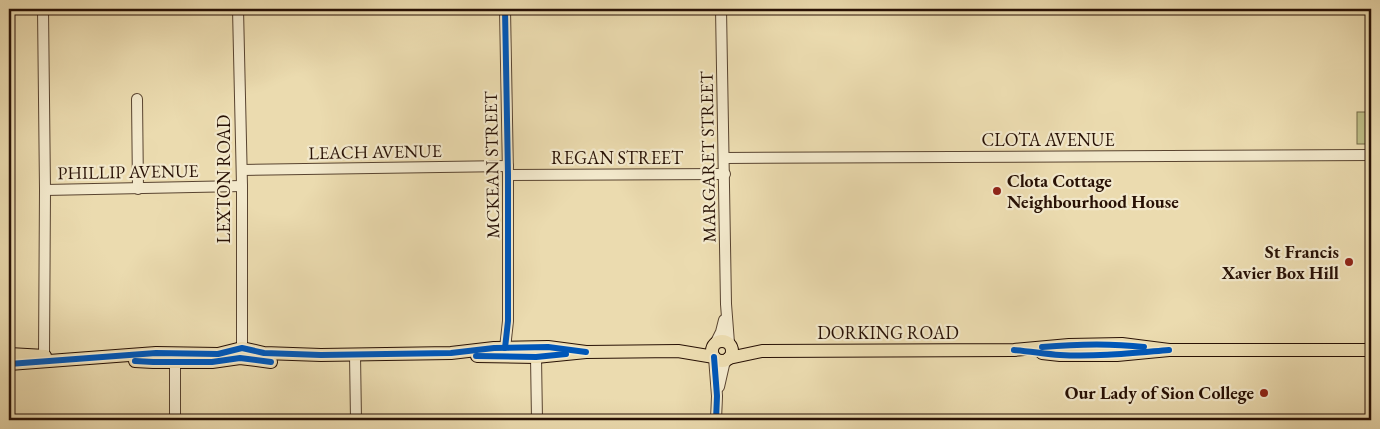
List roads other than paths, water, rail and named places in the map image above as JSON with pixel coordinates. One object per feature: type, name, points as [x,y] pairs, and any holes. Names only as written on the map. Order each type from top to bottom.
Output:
[{"type":"main road","name":"DORKING ROAD","points":[[9,354],[44,359],[105,358],[156,353],[218,354],[242,348],[264,353],[321,355],[450,354],[489,357],[536,357],[586,352],[678,351],[723,343],[762,350],[1083,350],[1122,344],[1169,350],[1371,350]]},
{"type":"main road","points":[[723,343],[732,353],[728,359],[719,360],[714,357],[712,351],[723,343]]},
{"type":"main road","name":"DORKING ROAD","points":[[450,354],[509,348],[548,347],[586,352]]},
{"type":"main road","name":"DORKING ROAD","points":[[728,359],[762,350]]},
{"type":"main road","name":"DORKING ROAD","points":[[678,351],[714,357]]},
{"type":"main road","name":"DORKING ROAD","points":[[105,358],[153,362],[221,362],[240,358],[270,362],[321,355]]},
{"type":"main road","name":"DORKING ROAD","points":[[9,364],[44,359]]},
{"type":"street","points":[[43,9],[44,359]]},
{"type":"street","name":"LEXTON ROAD","points":[[238,9],[242,170],[242,348]]},
{"type":"street","name":"MCKEAN STREET","points":[[506,9],[508,320],[505,334],[509,348]]},
{"type":"street","name":"MARGARET STREET","points":[[721,9],[726,304],[722,328],[723,343]]},
{"type":"street","points":[[137,99],[138,189]]},
{"type":"street","name":"CLOTA AVENUE","points":[[724,158],[1371,155]]},
{"type":"street","name":"LEACH AVENUE","points":[[242,170],[508,170]]},
{"type":"street","name":"REGAN STREET","points":[[508,170],[725,174]]},
{"type":"street","name":"PHILLIP AVENUE","points":[[45,190],[242,186]]},
{"type":"street","points":[[355,355],[356,420]]},
{"type":"street","points":[[536,357],[537,420]]},
{"type":"street","points":[[714,357],[717,396],[716,420]]},
{"type":"street","points":[[717,396],[724,365],[728,359]]},
{"type":"street","points":[[175,362],[175,420]]},
{"type":"place","name":"Clota Cottage Neighbourhood House","points":[[997,191]]},
{"type":"place","name":"St Francis Xavier Box Hill","points":[[1349,262]]},
{"type":"place","name":"Our Lady of Sion College","points":[[1264,393]]}]
